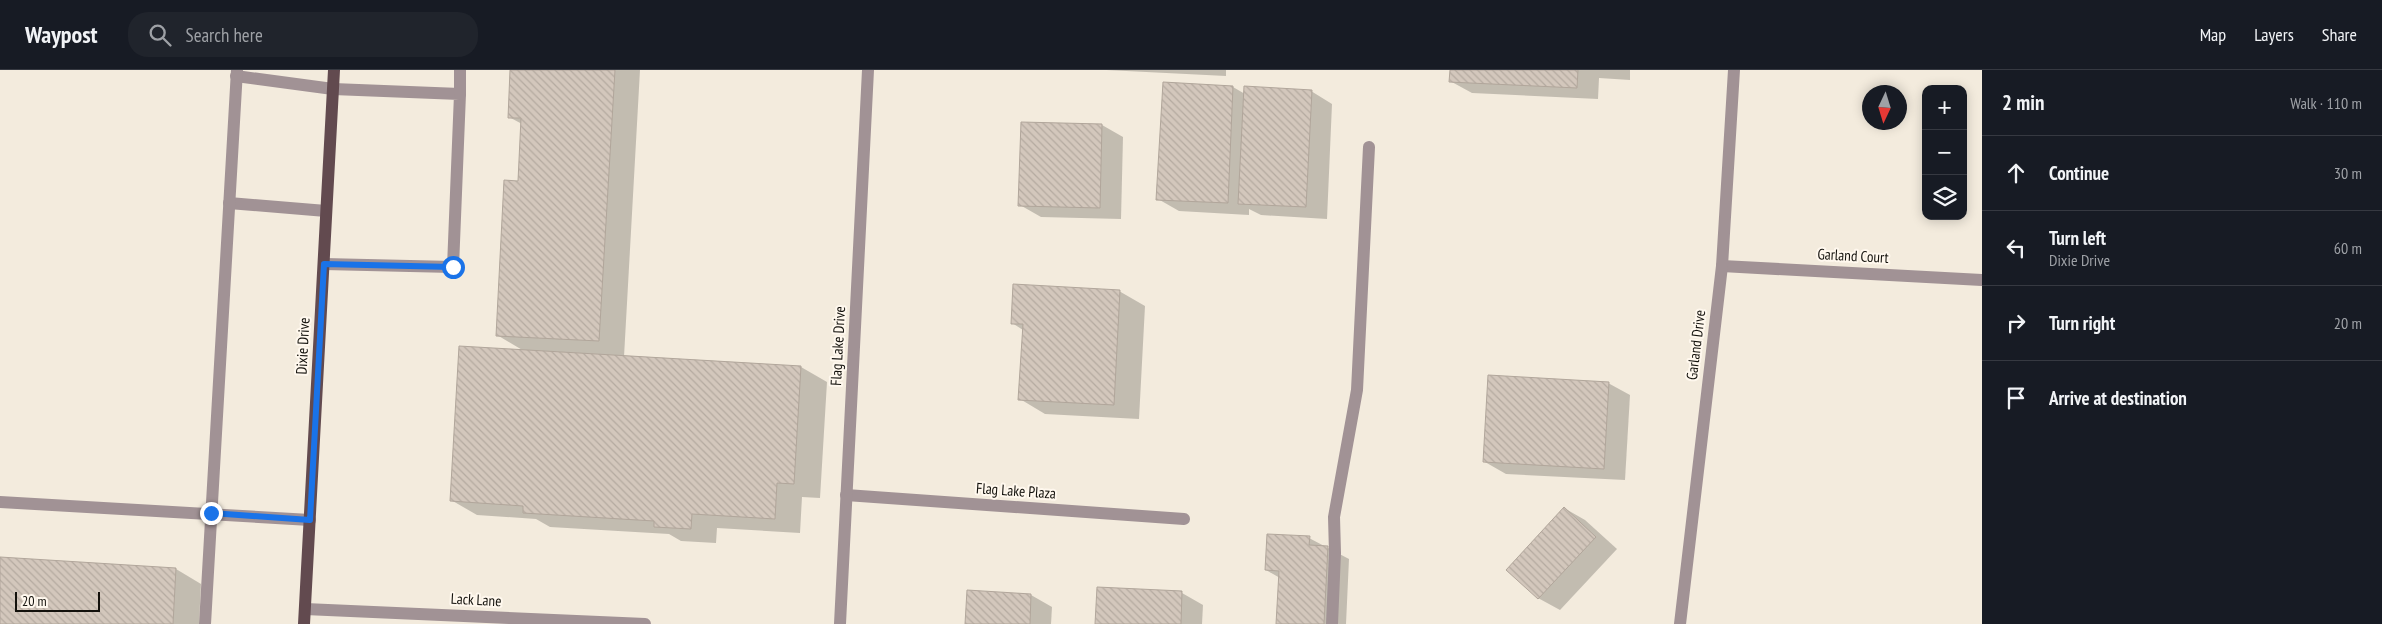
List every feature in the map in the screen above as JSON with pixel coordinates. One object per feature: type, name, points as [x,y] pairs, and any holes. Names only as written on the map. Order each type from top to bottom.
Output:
[{"type":"main road","name":"Dixie Drive","points":[[304,624],[334,70]]},
{"type":"street","points":[[324,264],[453,267],[460,70]]},
{"type":"street","name":"Flag Lake Drive","points":[[840,624],[868,70]]},
{"type":"street","name":"Garland Drive","points":[[1680,624],[1722,266],[1734,70]]},
{"type":"street","points":[[205,624],[236,73],[333,89],[460,94]]},
{"type":"street","points":[[1332,624],[1335,553],[1334,517],[1357,390],[1369,147]]},
{"type":"street","points":[[229,202],[326,211]]},
{"type":"street","name":"Garland Court","points":[[1722,266],[1982,280]]},
{"type":"street","name":"Flag Lake Plaza","points":[[846,496],[1184,519]]},
{"type":"street","points":[[0,502],[310,520]]},
{"type":"street","name":"Lack Lane","points":[[305,609],[420,619],[645,624]]},
{"type":"building","points":[[510,70],[615,70],[599,341],[496,336],[504,180],[518,181],[521,118],[508,118]]},
{"type":"building","points":[[1450,70],[1578,70],[1577,88],[1449,82]]},
{"type":"building","points":[[1163,82],[1233,86],[1228,203],[1156,200]]},
{"type":"building","points":[[1244,86],[1312,90],[1306,207],[1238,204]]},
{"type":"building","points":[[1021,122],[1102,124],[1100,208],[1018,206]]},
{"type":"building","points":[[1013,284],[1120,290],[1114,405],[1018,400],[1023,324],[1011,324]]},
{"type":"building","points":[[459,346],[801,366],[794,484],[777,483],[775,519],[692,514],[691,529],[654,527],[654,521],[523,513],[523,506],[450,501]]},
{"type":"building","points":[[1488,375],[1609,382],[1604,469],[1483,462]]},
{"type":"building","points":[[1564,507],[1596,537],[1538,599],[1506,570]]},
{"type":"building","points":[[1267,534],[1310,536],[1309,545],[1328,546],[1324,624],[1276,624],[1279,571],[1265,570]]},
{"type":"building","points":[[0,557],[176,568],[173,624],[0,624]]},
{"type":"building","points":[[1097,587],[1182,591],[1181,624],[1095,624]]},
{"type":"building","points":[[967,590],[1031,594],[1030,624],[965,624]]},
{"type":"route","points":[[211,513],[310,520],[324,264],[453,267]]}]
